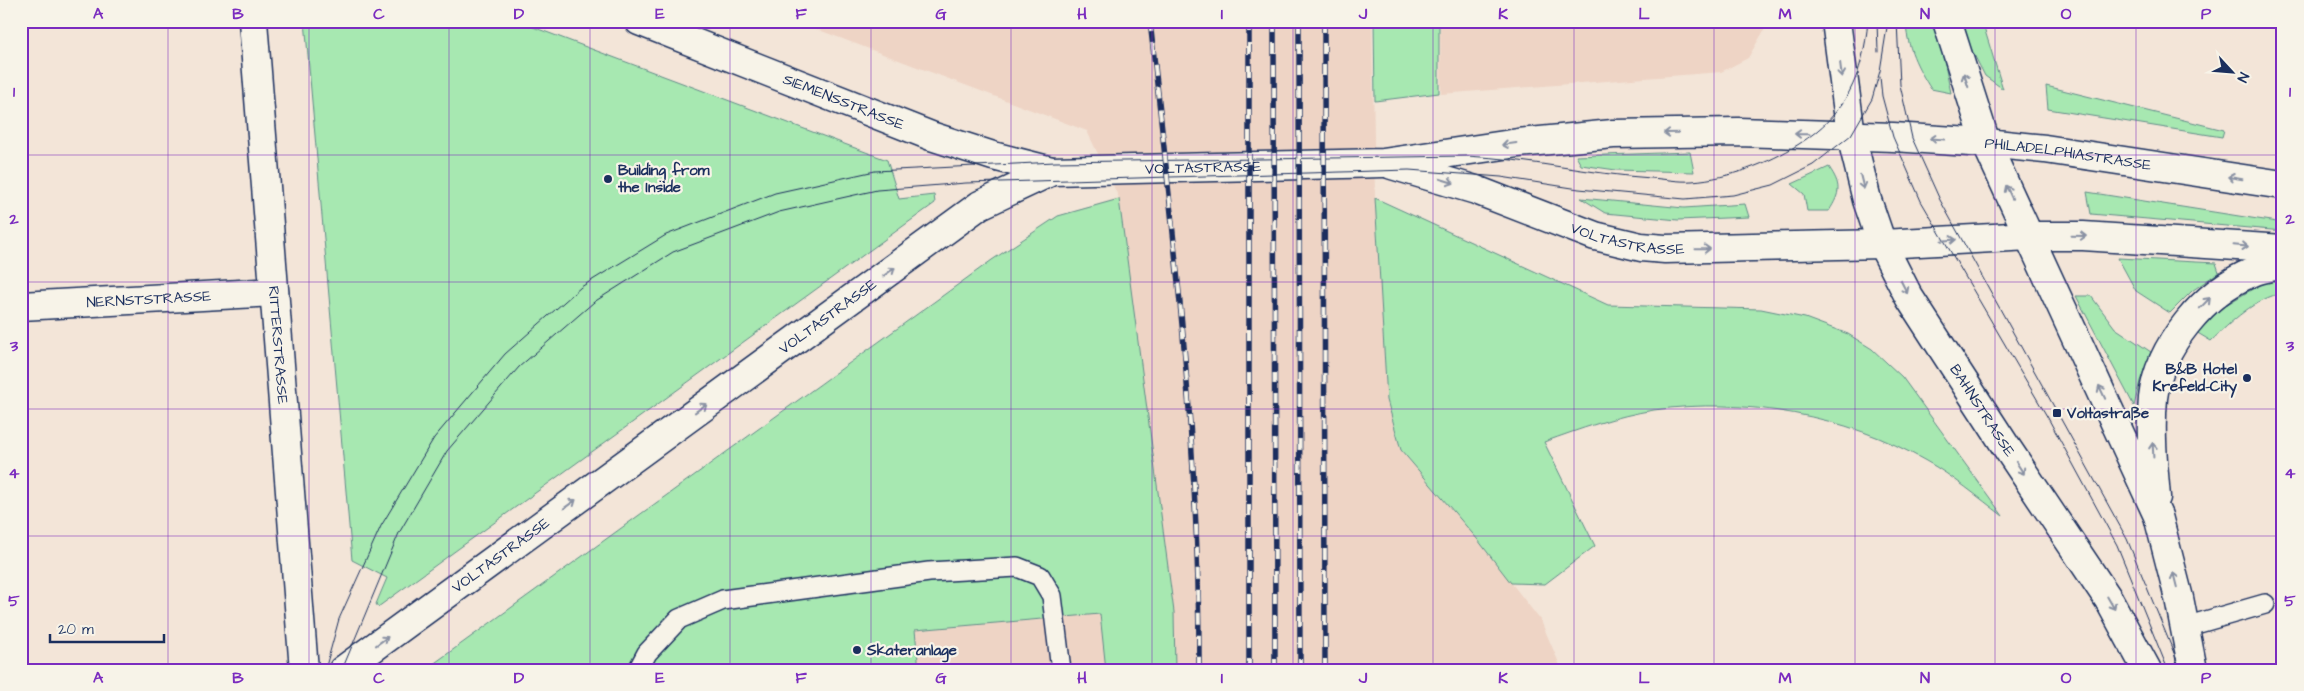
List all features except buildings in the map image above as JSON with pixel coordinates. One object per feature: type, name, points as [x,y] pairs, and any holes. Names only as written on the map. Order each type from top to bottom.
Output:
[{"type":"main road","name":"RITTERSTRASSE","points":[[253,21],[304,670]]},
{"type":"main road","name":"SIEMENSSTRASSE","points":[[639,21],[931,136],[993,156],[1052,170]]},
{"type":"main road","name":"BAHNSTRASSE","points":[[1836,21],[1850,135],[1867,200],[1882,244],[1909,297],[2109,600],[2148,670]]},
{"type":"main road","points":[[1948,21],[1986,143],[2158,516]]},
{"type":"main road","name":"VOLTASTRASSE","points":[[343,670],[980,205],[1052,170],[1383,163],[1518,143],[1613,134],[1719,132],[1850,135]]},
{"type":"main road","name":"PHILADELPHIASTRASSE","points":[[1850,135],[1986,143],[2045,149],[2283,185]]},
{"type":"main road","name":"VOLTASTRASSE","points":[[1383,163],[1476,190],[1595,236],[1641,247],[1665,249],[1882,244]]},
{"type":"main road","points":[[1882,244],[2030,236],[2103,237],[2283,249]]},
{"type":"main road","points":[[2193,670],[2185,628],[2158,516],[2152,431],[2153,396],[2160,370],[2172,343],[2210,298],[2253,272],[2283,264]]},
{"type":"main road","name":"NERNSTSTRASSE","points":[[21,306],[274,292]]},
{"type":"lane","points":[[638,670],[647,653],[679,619],[723,600],[929,572],[1017,567],[1040,576],[1052,596],[1061,670]]},
{"type":"lane","points":[[2185,628],[2265,604]]},
{"type":"shaded area","points":[[795,21],[1372,21],[1375,198],[1387,400],[1401,450],[1478,540],[1541,621],[1562,670],[919,670],[915,630],[1100,614],[1058,216],[1119,198],[1087,131]]},
{"type":"shaded area","points":[[1440,21],[1766,21],[1766,27],[1748,58],[1721,72],[1441,94]]},
{"type":"green space","points":[[305,21],[517,21],[887,160],[899,199],[934,195],[935,203],[378,607],[376,604],[387,578],[352,560]]},
{"type":"green space","points":[[1374,21],[1439,21],[1439,93],[1375,101]]},
{"type":"green space","points":[[1906,21],[1936,21],[1951,93],[1931,89],[1926,81],[1910,48]]},
{"type":"green space","points":[[1962,21],[1982,21],[2003,89],[1985,76],[1967,41]]},
{"type":"green space","points":[[2046,86],[2224,130],[2222,137],[2048,109]]},
{"type":"green space","points":[[1690,152],[1694,172],[1616,170],[1581,165],[1576,156]]},
{"type":"green space","points":[[1829,167],[1836,179],[1838,189],[1836,199],[1829,211],[1807,211],[1804,194],[1792,184]]},
{"type":"green space","points":[[2087,192],[2283,223],[2283,231],[2091,214]]},
{"type":"green space","points":[[1375,198],[1608,305],[1761,309],[1805,318],[1848,334],[1872,349],[1902,377],[2003,516],[1956,480],[1926,461],[1895,445],[1829,421],[1794,413],[1758,408],[1723,406],[1654,410],[1612,419],[1544,442],[1595,546],[1545,584],[1511,583],[1478,540],[1401,450],[1387,400]]},
{"type":"green space","points":[[1581,198],[1684,208],[1745,204],[1749,217],[1678,220],[1605,213]]},
{"type":"green space","points":[[1119,199],[1174,612],[1175,670],[1106,670],[1100,614],[915,630],[919,670],[425,670],[992,260],[1058,216]]},
{"type":"green space","points":[[2118,258],[2216,263],[2219,272],[2192,291],[2170,313],[2136,291]]},
{"type":"green space","points":[[2283,280],[2283,293],[2253,305],[2211,341],[2196,332],[2224,306],[2266,281]]},
{"type":"green space","points":[[2076,296],[2091,296],[2115,328],[2151,352],[2140,381],[2134,406]]},
{"type":"tram line","points":[[325,670],[339,619],[381,526],[434,438],[505,354],[581,287],[666,235],[775,193],[875,171],[1055,162],[1467,156],[1682,181],[1720,177],[1748,169],[1774,158],[1799,144],[1829,120],[1849,92],[1856,76],[1866,41],[1868,21]]},
{"type":"tram line","points":[[1877,21],[1878,52]]},
{"type":"tram line","points":[[342,670],[399,533],[447,451],[519,367],[594,302],[673,252],[779,212],[877,190],[966,183],[1409,170],[1501,177],[1579,189],[1685,199],[1733,195],[1773,185],[1813,165],[1851,135],[1872,99],[1880,71],[1888,21]]},
{"type":"tram line","points":[[1897,21],[1900,85],[1912,138],[1940,200],[2127,539],[2181,670]]},
{"type":"tram line","points":[[1880,77],[1882,96],[1893,137],[1921,201],[2048,418],[2117,545],[2168,670]]},
{"type":"railway","points":[[1150,21],[1184,345],[1195,507],[1199,670]]},
{"type":"railway","points":[[1249,21],[1249,670]]},
{"type":"railway","points":[[1274,21],[1275,670]]},
{"type":"railway","points":[[1299,21],[1300,670]]},
{"type":"railway","points":[[1324,21],[1325,670]]},
{"type":"place","name":"Building from the Inside","points":[[608,179]]},
{"type":"place","name":"B&B Hotel Krefeld-City","points":[[2247,378]]},
{"type":"place","name":"Voltastraße","points":[[2057,413]]},
{"type":"place","name":"Skateranlage","points":[[857,650]]}]
